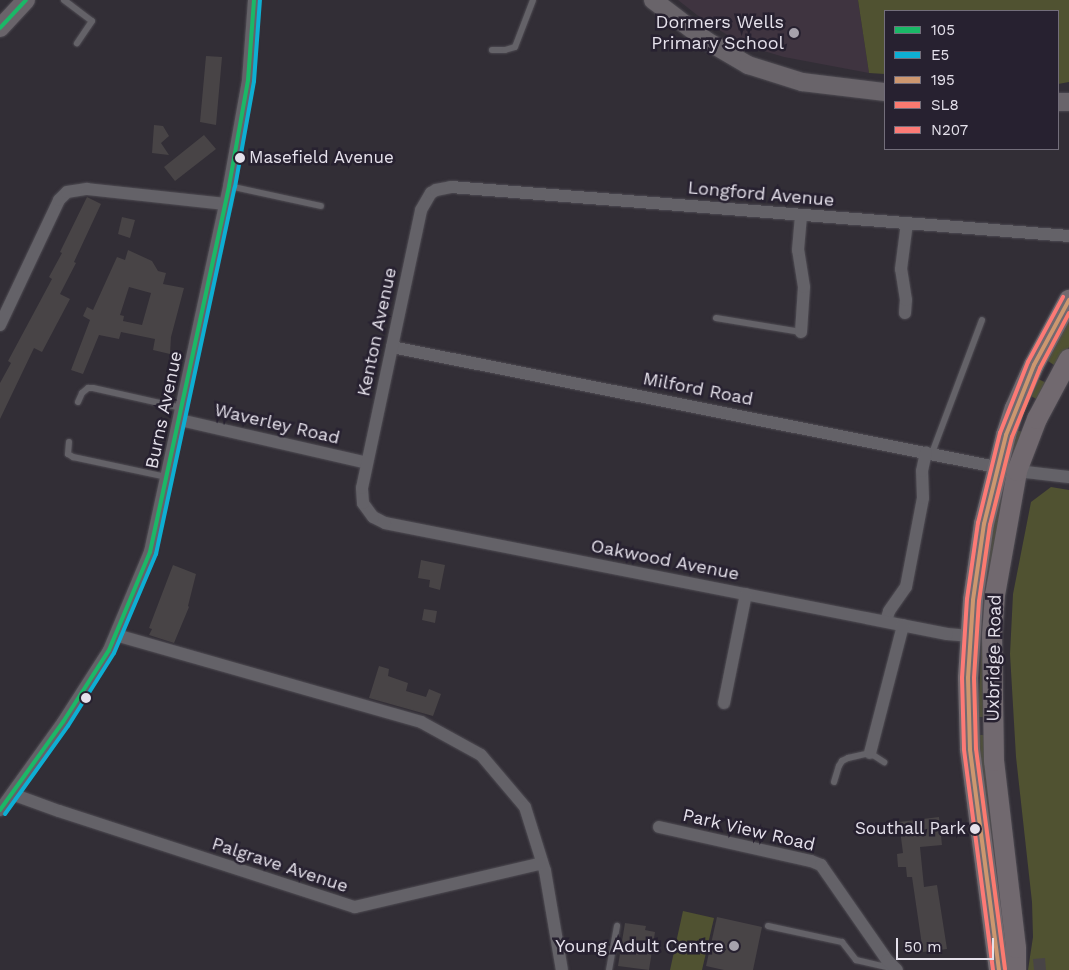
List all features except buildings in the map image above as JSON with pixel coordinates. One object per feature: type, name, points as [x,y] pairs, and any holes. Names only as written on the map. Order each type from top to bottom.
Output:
[{"type":"main road","name":"Uxbridge Road","points":[[999,970],[972,772],[969,726],[970,636],[977,566],[996,467],[1015,408],[1034,365],[1069,300]]},
{"type":"main road","name":"Uxbridge Road","points":[[1016,970],[1016,948],[997,797],[993,726],[992,635],[995,595],[1000,552],[1017,471],[1027,441],[1069,359]]},
{"type":"main road","points":[[1034,365],[1059,377]]},
{"type":"main road","points":[[969,726],[993,726]]},
{"type":"street","points":[[0,28],[26,0]]},
{"type":"street","name":"Burns Avenue","points":[[0,810],[86,687],[116,635],[150,552],[168,477],[230,186],[248,80],[254,0]]},
{"type":"street","points":[[653,0],[707,41],[748,65],[802,82],[884,92]]},
{"type":"street","name":"Longford Avenue","points":[[451,187],[1069,236]]},
{"type":"street","name":"Kenton Avenue","points":[[363,503],[362,488],[421,210],[431,193],[451,187]]},
{"type":"street","points":[[0,325],[59,200],[67,192],[87,189],[226,204]]},
{"type":"street","points":[[800,332],[804,287],[798,250],[801,214]]},
{"type":"street","points":[[905,313],[906,300],[901,269],[906,224]]},
{"type":"street","name":"Milford Road","points":[[392,347],[996,467]]},
{"type":"street","name":"Waverley Road","points":[[181,414],[367,463]]},
{"type":"street","points":[[886,621],[889,611],[906,587],[923,498],[922,476],[929,453]]},
{"type":"street","points":[[1017,471],[1069,477]]},
{"type":"street","name":"Oakwood Avenue","points":[[363,503],[373,517],[386,523],[947,634],[970,636]]},
{"type":"street","points":[[724,703],[746,594]]},
{"type":"street","points":[[870,753],[903,625]]},
{"type":"street","points":[[116,635],[421,722],[480,755],[525,807],[542,863],[562,970]]},
{"type":"street","name":"Palgrave Avenue","points":[[12,794],[355,908],[542,863]]},
{"type":"street","name":"Park View Road","points":[[659,827],[821,865],[896,969]]},
{"type":"lane","points":[[64,0],[92,21],[77,43]]},
{"type":"lane","points":[[492,50],[505,50],[515,47],[533,0]]},
{"type":"lane","points":[[230,186],[322,206]]},
{"type":"lane","points":[[716,318],[800,332]]},
{"type":"lane","points":[[929,453],[982,320]]},
{"type":"lane","points":[[78,402],[82,393],[88,388],[93,388],[181,414]]},
{"type":"lane","points":[[69,442],[68,454],[73,457],[168,477]]},
{"type":"lane","points":[[834,782],[842,760],[870,753],[884,762]]},
{"type":"lane","points":[[609,970],[617,926]]},
{"type":"lane","points":[[768,926],[842,942],[856,960],[896,969]]},
{"type":"shaded area","name":"Dormers Wells Primary School","points":[[678,0],[858,0],[869,73],[784,57],[744,45],[706,22]]},
{"type":"green space","points":[[858,0],[1069,0],[1069,82],[1059,84],[1059,10],[884,10],[884,74],[869,73]]},
{"type":"green space","points":[[1069,316],[1069,347],[1060,362],[1054,365],[1048,361],[1047,356]]},
{"type":"green space","points":[[1038,379],[1049,384],[1040,401],[1029,395]]},
{"type":"green space","points":[[1017,430],[1024,433],[985,717],[978,717],[985,575],[993,529]]},
{"type":"green space","points":[[1051,487],[1069,490],[1069,970],[1028,970],[1033,937],[1032,902],[1016,757],[1010,654],[1013,594],[1031,502]]},
{"type":"green space","points":[[978,735],[987,735],[998,880],[987,818]]},
{"type":"green space","points":[[683,911],[714,918],[702,970],[670,970]]},
{"type":"transit line","name":"105","points":[[0,28],[26,0]]},
{"type":"transit line","name":"105","points":[[0,810],[63,722],[109,650],[150,552],[229,186],[248,80],[254,0]]},
{"type":"transit line","name":"E5","points":[[5,814],[68,726],[114,653],[156,554],[235,187],[254,81],[260,0]]},
{"type":"transit line","name":"N207","points":[[993,970],[964,749],[962,678],[967,599],[978,523],[1000,433],[1028,362],[1063,297]]},
{"type":"transit line","name":"195","points":[[999,970],[970,749],[968,678],[973,600],[984,524],[1006,435],[1034,365],[1069,300]]},
{"type":"transit line","name":"SL8","points":[[1005,969],[976,749],[974,678],[979,601],[990,525],[1012,437],[1040,368],[1069,313]]},
{"type":"place","name":"Dormers Wells Primary School","points":[[794,33]]},
{"type":"place","name":"Masefield Avenue","points":[[240,158]]},
{"type":"place","name":"Southall Park","points":[[975,829]]},
{"type":"place","name":"Young Adult Centre","points":[[734,946]]}]
